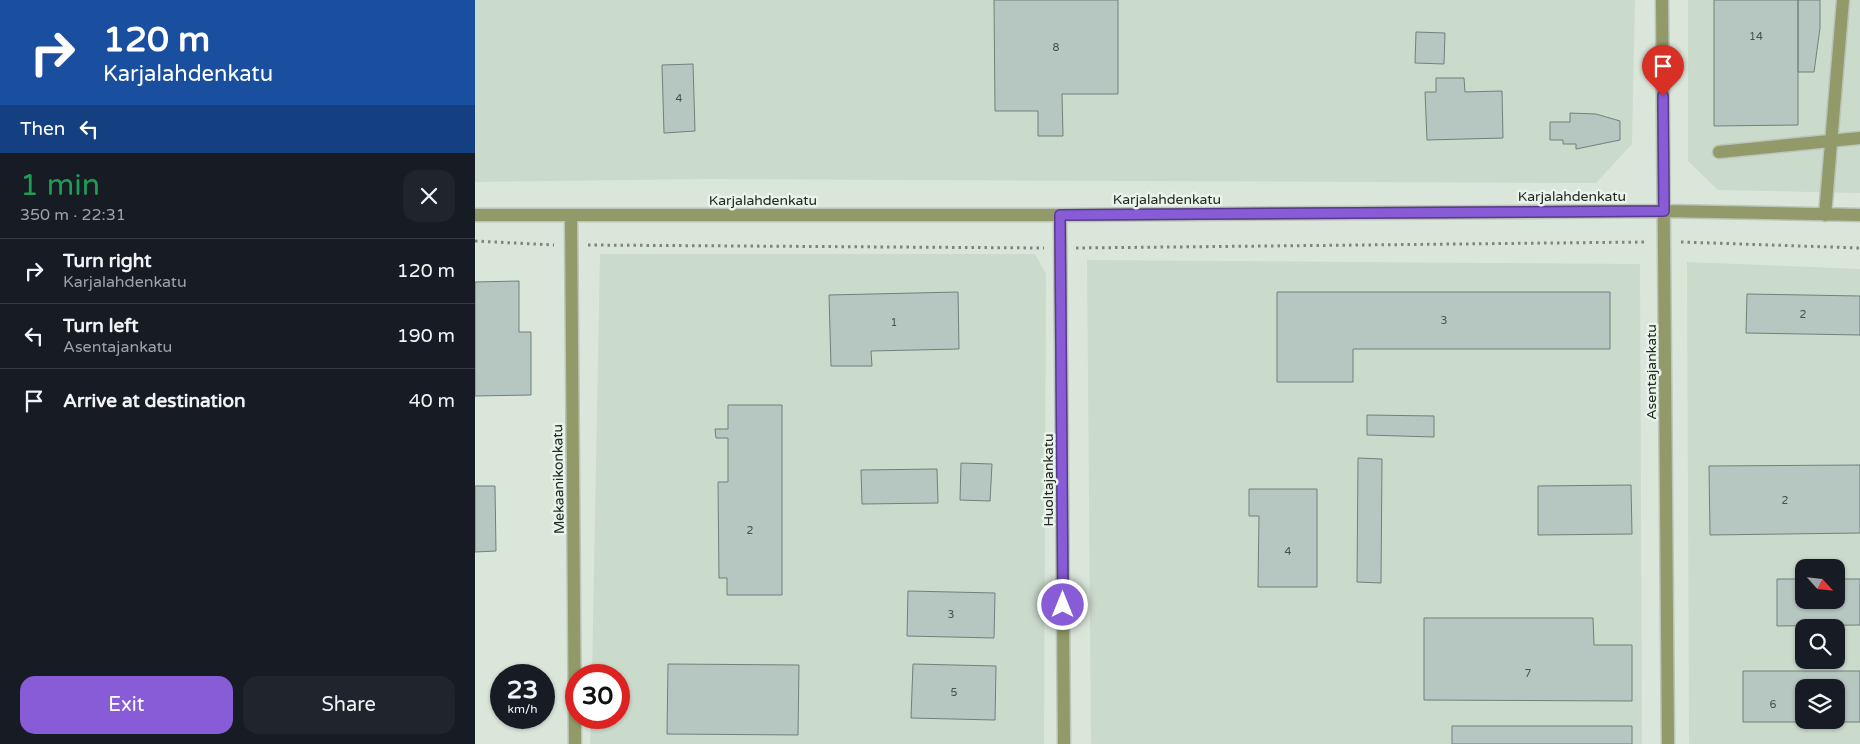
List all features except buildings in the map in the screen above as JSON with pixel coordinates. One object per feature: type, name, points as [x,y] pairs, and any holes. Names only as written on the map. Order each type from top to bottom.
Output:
[{"type":"street","name":"Asentajankatu","points":[[1662,0],[1668,744]]},
{"type":"street","points":[[1825,215],[1843,0]]},
{"type":"street","points":[[1719,152],[1860,138]]},
{"type":"street","name":"Karjalahdenkatu","points":[[475,215],[1060,215],[1664,211],[1860,215]]},
{"type":"street","name":"Mekaanikonkatu","points":[[571,214],[575,744]]},
{"type":"street","name":"Huoltajankatu","points":[[1060,215],[1064,744]]},
{"type":"path","points":[[475,242],[571,245],[1061,248],[1665,241],[1860,248]]},
{"type":"shaded area","points":[[475,0],[1635,0],[1632,144],[1596,183],[707,179],[475,182]]},
{"type":"shaded area","points":[[1688,0],[1860,0],[1860,193],[1718,190],[1688,161]]},
{"type":"shaded area","points":[[600,254],[1035,254],[1046,274],[1044,744],[590,744],[591,729],[630,729],[630,664],[592,664]]},
{"type":"shaded area","points":[[1087,260],[1640,264],[1642,744],[1091,744]]},
{"type":"shaded area","points":[[1687,262],[1860,269],[1860,744],[1689,744]]},
{"type":"route","points":[[1063,605],[1060,215],[1664,211],[1663,96]]}]
